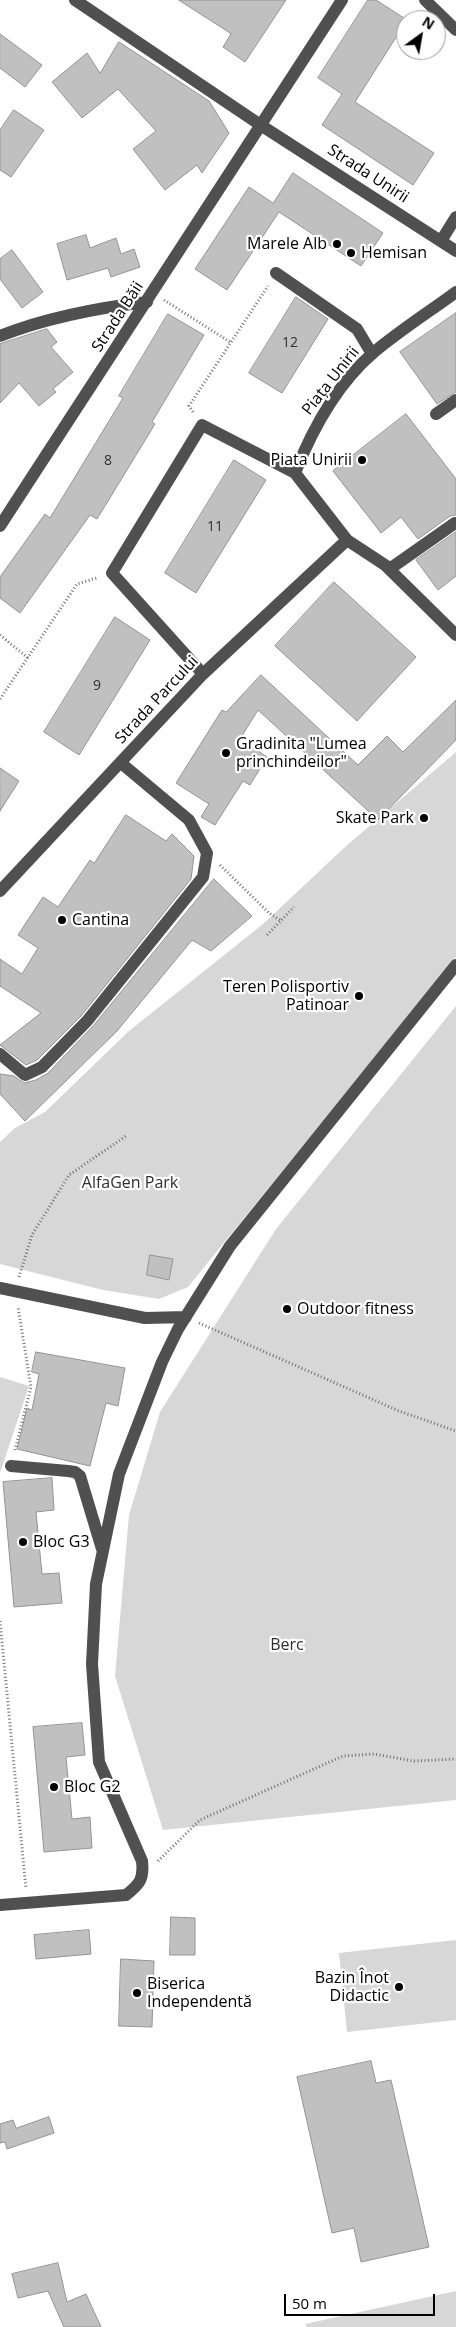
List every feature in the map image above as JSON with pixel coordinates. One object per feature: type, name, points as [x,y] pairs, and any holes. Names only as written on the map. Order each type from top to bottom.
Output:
[{"type":"street","points":[[75,0],[262,126]]},
{"type":"street","name":"Strada Băii","points":[[0,526],[262,126],[342,0]]},
{"type":"street","points":[[425,0],[456,30]]},
{"type":"street","name":"Strada Unirii","points":[[262,126],[456,251]]},
{"type":"street","points":[[442,241],[456,217]]},
{"type":"street","points":[[276,273],[357,329],[372,354]]},
{"type":"street","name":"Piața Unirii","points":[[295,473],[309,437],[325,410],[372,354],[456,292]]},
{"type":"street","points":[[0,336],[32,323],[150,297]]},
{"type":"street","points":[[436,414],[456,400]]},
{"type":"street","points":[[203,674],[112,573],[202,425],[295,473],[347,540],[391,568],[455,523]]},
{"type":"street","name":"Strada Parcului","points":[[0,890],[203,674],[347,540]]},
{"type":"street","points":[[385,565],[456,635]]},
{"type":"street","points":[[0,1054],[25,1075],[42,1067],[87,1021],[203,877],[207,852],[189,820],[121,762]]},
{"type":"street","points":[[0,1905],[126,1895],[140,1885],[143,1876],[142,1861],[99,1762],[92,1664],[96,1584],[119,1474],[162,1362],[186,1317],[230,1246],[456,965]]},
{"type":"street","points":[[0,1288],[145,1318],[186,1317]]},
{"type":"street","points":[[10,1466],[75,1472],[80,1476],[103,1551]]},
{"type":"path","points":[[202,425],[189,406],[276,273]]},
{"type":"path","points":[[150,297],[230,342]]},
{"type":"path","points":[[0,699],[77,584],[112,573]]},
{"type":"path","points":[[0,635],[28,658]]},
{"type":"path","points":[[207,852],[269,913],[281,921]]},
{"type":"path","points":[[267,935],[294,907]]},
{"type":"path","points":[[10,1466],[31,1387],[15,1291],[32,1234],[69,1176],[126,1136]]},
{"type":"path","points":[[186,1317],[399,1411],[456,1431]]},
{"type":"path","points":[[0,1621],[25,1881]]},
{"type":"path","points":[[143,1876],[200,1820],[343,1756],[374,1754],[414,1761],[456,1759]]},
{"type":"path","points":[[154,1854],[158,1861]]},
{"type":"green space","name":"AlfaGen Park","points":[[456,752],[456,957],[188,1287],[159,1299],[103,1290],[0,1264],[0,1142],[15,1128],[45,1112],[129,1031],[263,924],[345,847]]},
{"type":"green space","name":"Berc","points":[[456,1006],[456,1800],[163,1830],[115,1676],[129,1515],[160,1412],[276,1229]]},
{"type":"green space","points":[[0,1377],[29,1386],[0,1473]]},
{"type":"green space","name":"Bazin Înot Didactic","points":[[456,1940],[456,2020],[347,2032],[339,1953]]},
{"type":"green space","points":[[456,2291],[456,2327],[307,2327],[305,2324]]},
{"type":"building","points":[[179,0],[286,0],[245,62],[223,47],[231,34]]},
{"type":"building","points":[[368,0],[376,0],[396,13],[396,37],[355,102],[434,153],[413,185],[322,125],[342,94],[318,78]]},
{"type":"building","points":[[0,34],[42,65],[25,87],[0,68]]},
{"type":"building","points":[[119,42],[209,101],[229,133],[202,173],[197,165],[165,190],[133,149],[156,131],[118,89],[82,118],[52,82],[87,53],[100,73]]},
{"type":"building","points":[[14,110],[44,130],[11,177],[0,170],[0,130]]},
{"type":"building","points":[[293,173],[383,233],[361,266],[279,212],[227,290],[195,269],[249,187],[273,203]]},
{"type":"building","points":[[86,235],[90,248],[116,238],[121,254],[134,249],[140,267],[111,277],[108,268],[67,280],[57,244]]},
{"type":"building","points":[[12,250],[43,292],[22,308],[0,279],[0,259]]},
{"type":"building","points":[[296,297],[328,319],[282,393],[249,373]]},
{"type":"building","points":[[456,313],[456,392],[437,404],[400,352]]},
{"type":"building","points":[[168,314],[204,335],[152,422],[155,424],[97,519],[90,515],[20,613],[0,598],[0,577],[45,514],[50,518],[123,398],[119,396]]},
{"type":"building","points":[[47,329],[57,342],[51,347],[73,372],[53,389],[56,392],[39,406],[19,383],[0,403],[0,344]]},
{"type":"building","points":[[406,414],[456,479],[456,515],[450,516],[418,539],[401,517],[381,533],[333,471]]},
{"type":"building","points":[[234,460],[266,480],[196,593],[165,573]]},
{"type":"building","points":[[456,532],[456,576],[438,590],[416,560]]},
{"type":"building","points":[[334,582],[416,657],[357,721],[275,646]]},
{"type":"building","points":[[115,617],[150,640],[79,755],[44,732]]},
{"type":"building","points":[[261,675],[358,765],[387,736],[403,752],[456,700],[456,740],[378,820],[258,710],[240,739],[267,757],[250,785],[243,781],[215,825],[201,817],[209,804],[176,783],[222,710],[226,712]]},
{"type":"building","points":[[0,768],[19,781],[0,811]]},
{"type":"building","points":[[126,815],[166,841],[172,834],[194,856],[191,879],[81,1016],[37,1060],[26,1065],[0,1045],[41,1013],[0,986],[0,959],[22,974],[38,948],[18,935],[43,897],[58,907],[90,860],[94,863]]},
{"type":"building","points":[[214,879],[252,916],[211,951],[192,940],[117,1031],[25,1121],[0,1094],[0,1074],[14,1076],[24,1083],[36,1080],[48,1073],[93,1026]]},
{"type":"building","points":[[150,1255],[173,1259],[169,1280],[147,1275]]},
{"type":"building","points":[[36,1352],[125,1368],[118,1406],[106,1403],[90,1466],[17,1449],[27,1408],[32,1410],[39,1374],[32,1372]]},
{"type":"building","name":"Bloc G3","points":[[52,1478],[54,1510],[36,1512],[42,1574],[59,1573],[62,1603],[14,1607],[3,1482]]},
{"type":"building","name":"Bloc G2","points":[[82,1723],[85,1755],[66,1757],[72,1819],[90,1817],[92,1848],[44,1852],[33,1727]]},
{"type":"building","points":[[171,1917],[195,1918],[195,1955],[170,1955]]},
{"type":"building","points":[[89,1930],[91,1954],[36,1959],[34,1935]]},
{"type":"building","points":[[121,1959],[154,1961],[152,2027],[119,2026]]},
{"type":"building","points":[[371,2061],[376,2083],[391,2080],[429,2247],[361,2262],[354,2228],[332,2233],[297,2077]]},
{"type":"building","points":[[49,2117],[54,2133],[7,2149],[5,2142],[0,2143],[0,2124],[13,2120],[16,2128]]},
{"type":"building","points":[[58,2263],[67,2302],[86,2294],[101,2327],[64,2327],[48,2291],[18,2298],[12,2274]]},
{"type":"place","name":"Marele Alb","points":[[337,244]]},
{"type":"place","name":"Hemisan","points":[[351,253]]},
{"type":"place","name":"Piata Unirii","points":[[362,460]]},
{"type":"place","name":"Gradinita \"Lumea princhindeilor\"","points":[[226,753]]},
{"type":"place","name":"Skate Park","points":[[424,818]]},
{"type":"place","name":"Cantina","points":[[62,920]]},
{"type":"place","name":"Teren Polisportiv Patinoar","points":[[359,996]]},
{"type":"place","name":"Outdoor fitness","points":[[287,1309]]},
{"type":"place","name":"Bloc G3","points":[[23,1542]]},
{"type":"place","name":"Bloc G2","points":[[54,1787]]},
{"type":"place","name":"Bazin Înot Didactic","points":[[399,1987]]},
{"type":"place","name":"Biserica Independentă","points":[[137,1993]]}]
